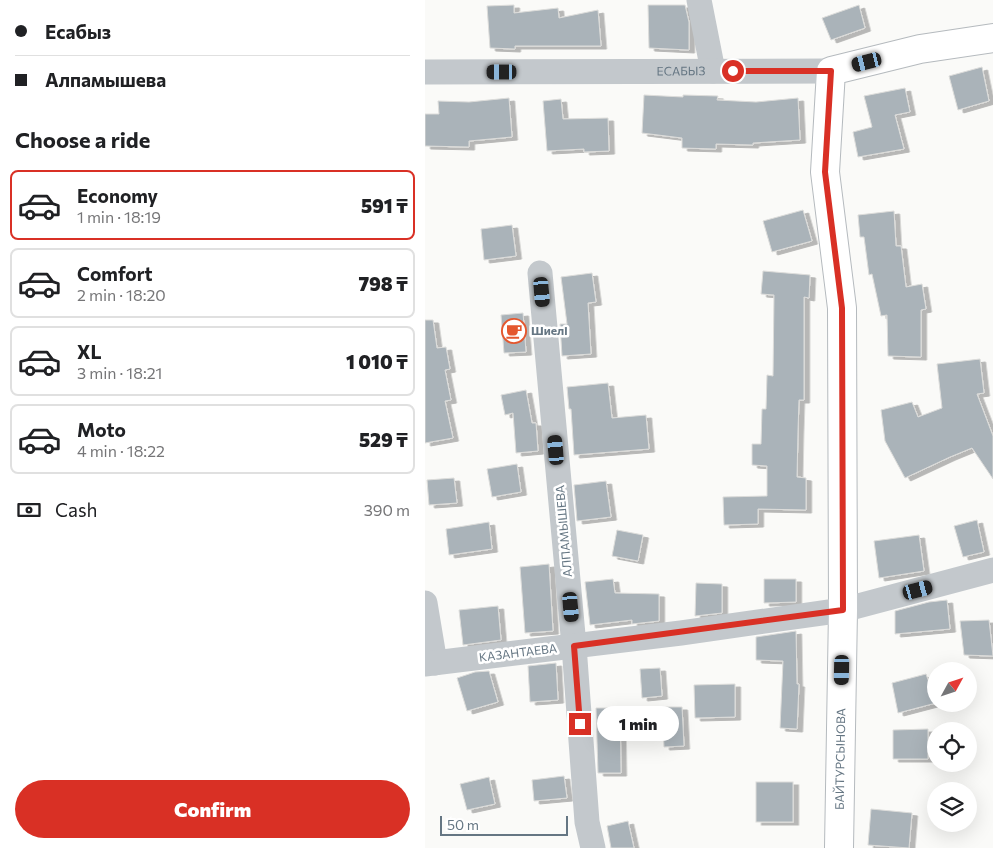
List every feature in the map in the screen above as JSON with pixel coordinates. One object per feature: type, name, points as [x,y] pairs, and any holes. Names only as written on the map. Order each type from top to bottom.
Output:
[{"type":"main road","name":"ЕСАБЫЗ","points":[[831,71],[920,49],[993,38]]},
{"type":"main road","name":"БАЙТУРСЫНОВА","points":[[831,71],[825,172],[842,308],[843,610],[839,848]]},
{"type":"street","points":[[699,0],[713,71]]},
{"type":"street","name":"ЕСАБЫЗ","points":[[425,72],[831,71]]},
{"type":"street","name":"АЛПАМЫШЕВА","points":[[540,273],[574,646],[587,822],[593,848]]},
{"type":"street","name":"КАЗАНТАЕВА","points":[[430,664],[843,610],[993,570]]},
{"type":"street","points":[[425,603],[430,664]]},
{"type":"building","points":[[514,5],[514,13],[558,8],[559,18],[598,10],[601,46],[515,46],[515,49],[490,48],[487,6]]},
{"type":"building","points":[[648,5],[685,5],[689,22],[689,50],[649,48]]},
{"type":"building","points":[[859,5],[865,28],[831,40],[822,18]]},
{"type":"building","points":[[982,67],[989,101],[958,110],[949,76]]},
{"type":"building","points":[[905,88],[910,112],[895,115],[904,149],[858,157],[853,132],[872,127],[864,96]]},
{"type":"building","points":[[644,95],[718,96],[717,100],[756,102],[798,98],[800,140],[753,143],[753,145],[716,144],[716,149],[682,148],[682,138],[642,133]]},
{"type":"building","points":[[509,98],[512,137],[469,141],[469,147],[425,146],[425,114],[439,114],[438,101],[469,102]]},
{"type":"building","points":[[561,99],[563,119],[608,118],[609,151],[584,152],[584,149],[547,151],[543,101]]},
{"type":"building","points":[[803,210],[812,241],[772,252],[763,221]]},
{"type":"building","points":[[894,211],[896,246],[901,246],[906,287],[922,284],[926,309],[921,310],[921,357],[888,356],[887,315],[881,316],[872,274],[869,275],[864,237],[860,237],[858,215]]},
{"type":"building","points":[[512,225],[516,256],[484,260],[481,229]]},
{"type":"building","points":[[763,271],[810,275],[809,298],[804,297],[804,400],[799,400],[797,477],[806,478],[806,510],[758,509],[758,524],[724,525],[723,497],[767,496],[767,466],[752,465],[752,444],[761,444],[762,409],[766,409],[767,375],[773,376],[774,295],[761,294]]},
{"type":"building","points":[[592,273],[596,302],[588,303],[591,354],[562,356],[560,324],[567,324],[561,277]]},
{"type":"building","points":[[523,313],[526,352],[504,353],[501,315]]},
{"type":"building","points":[[425,320],[433,320],[437,348],[446,347],[450,369],[445,370],[451,400],[445,401],[453,438],[425,443]]},
{"type":"building","points":[[980,359],[984,393],[977,394],[993,436],[993,479],[972,448],[905,478],[885,441],[881,410],[912,402],[918,417],[942,408],[937,364]]},
{"type":"building","points":[[608,383],[612,418],[646,415],[649,449],[574,455],[571,409],[569,409],[567,387]]},
{"type":"building","points":[[526,390],[532,423],[536,423],[538,451],[516,453],[513,413],[505,415],[501,395]]},
{"type":"building","points":[[517,464],[521,492],[492,497],[487,469]]},
{"type":"building","points":[[454,478],[457,503],[429,505],[427,480]]},
{"type":"building","points":[[606,481],[611,517],[577,521],[574,485]]},
{"type":"building","points":[[977,520],[984,552],[963,557],[954,526]]},
{"type":"building","points":[[489,522],[492,549],[449,555],[446,529]]},
{"type":"building","points":[[617,530],[643,535],[638,561],[612,556]]},
{"type":"building","points":[[919,535],[924,571],[879,578],[874,541]]},
{"type":"building","points":[[549,564],[553,631],[525,633],[520,567]]},
{"type":"building","points":[[613,579],[615,593],[659,594],[659,621],[632,624],[632,620],[590,625],[585,582]]},
{"type":"building","points":[[764,579],[796,579],[796,602],[764,603]]},
{"type":"building","points":[[696,583],[722,584],[722,613],[695,616]]},
{"type":"building","points":[[947,600],[950,629],[895,634],[895,611],[929,602]]},
{"type":"building","points":[[498,606],[501,640],[463,645],[459,610]]},
{"type":"building","points":[[989,620],[993,656],[964,655],[960,621]]},
{"type":"building","points":[[796,631],[797,684],[799,684],[797,729],[780,728],[783,661],[756,660],[756,637]]},
{"type":"building","points":[[556,663],[558,700],[530,702],[528,666]]},
{"type":"building","points":[[660,668],[662,696],[642,698],[640,669]]},
{"type":"building","points":[[489,671],[498,702],[467,711],[457,678],[475,672]]},
{"type":"building","points":[[926,674],[927,705],[898,713],[892,683]]},
{"type":"building","points":[[735,684],[735,717],[695,718],[694,685]]},
{"type":"building","points":[[662,707],[682,707],[684,746],[664,747]]},
{"type":"building","points":[[596,708],[620,708],[621,773],[598,773]]},
{"type":"building","points":[[927,729],[927,759],[893,759],[893,730]]},
{"type":"building","points":[[564,776],[567,798],[534,801],[532,780]]},
{"type":"building","points":[[489,777],[495,804],[467,810],[460,784]]},
{"type":"building","points":[[756,782],[793,782],[793,822],[756,822]]},
{"type":"building","points":[[871,809],[912,813],[909,848],[868,845]]},
{"type":"building","points":[[628,821],[634,848],[611,848],[607,826]]},
{"type":"place","name":"Шиелі","points":[[514,331]]},
{"type":"route","points":[[580,724],[574,646],[843,610],[842,308],[825,172],[831,71],[733,71]]}]
